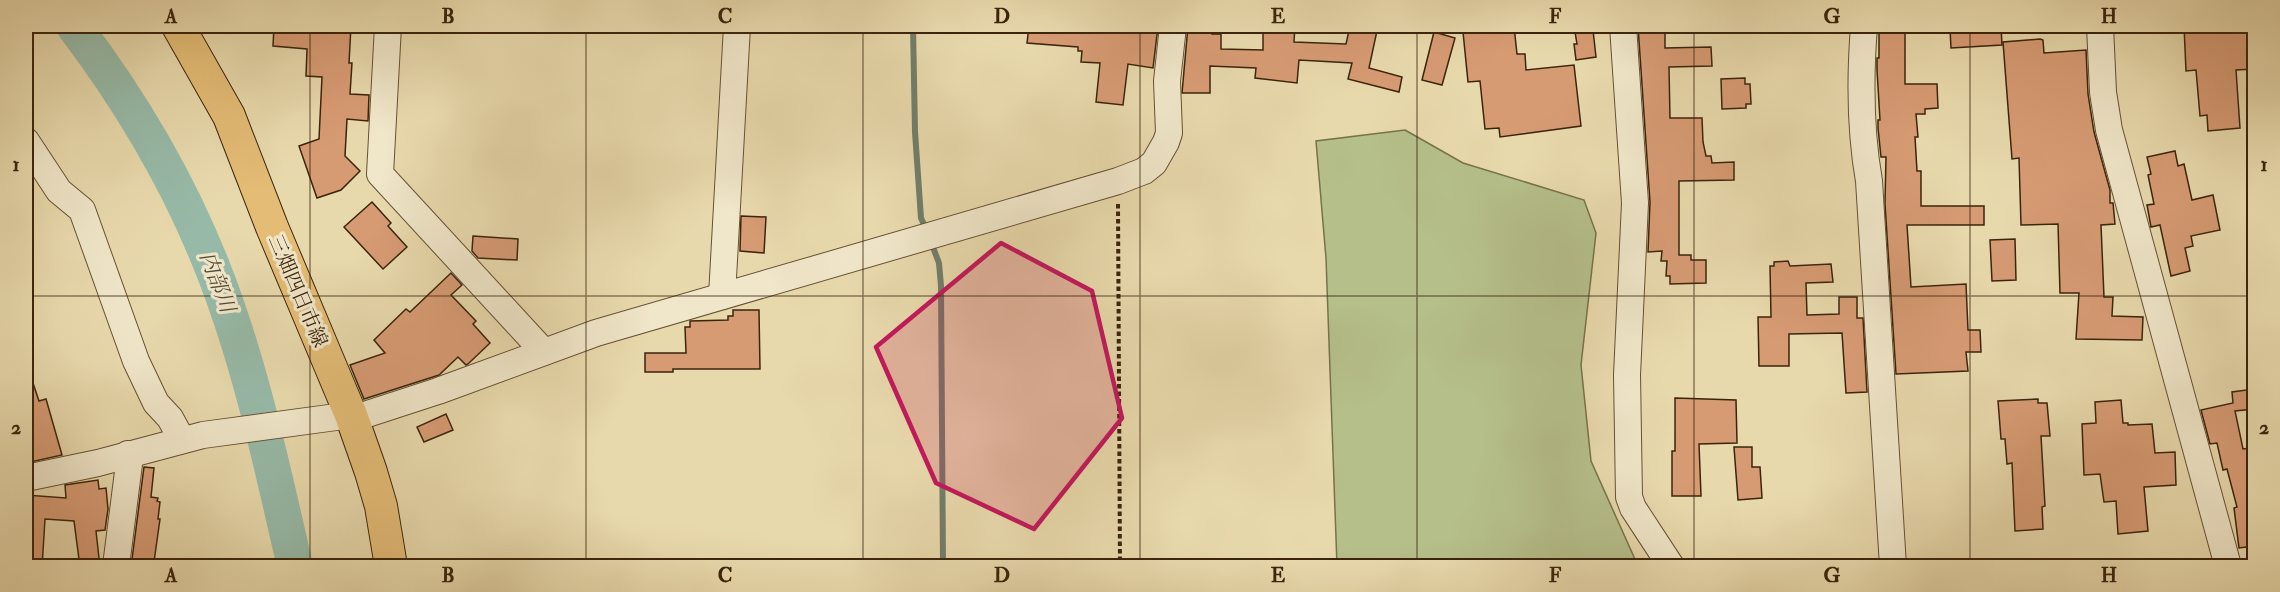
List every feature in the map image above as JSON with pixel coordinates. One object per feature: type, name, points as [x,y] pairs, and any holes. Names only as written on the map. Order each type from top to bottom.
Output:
[{"type":"main road","name":"三畑四日市線","points":[[178,26],[229,116],[272,227],[352,417],[381,506],[391,567]]},
{"type":"street","points":[[388,26],[380,174],[544,352]]},
{"type":"street","points":[[722,296],[737,26]]},
{"type":"street","points":[[26,478],[98,463],[193,437],[352,417],[596,333],[1118,181],[1144,171],[1154,163],[1169,133],[1167,81],[1173,26]]},
{"type":"street","points":[[1623,26],[1635,203],[1627,375],[1629,497],[1633,508],[1671,567]]},
{"type":"street","points":[[1863,26],[1861,81],[1864,140],[1869,181],[1893,567]]},
{"type":"street","points":[[2100,26],[2103,92],[2109,130],[2228,567]]},
{"type":"street","points":[[26,141],[59,191],[82,210],[136,361],[156,403],[193,437]]},
{"type":"street","points":[[116,567],[129,464],[128,454]]},
{"type":"path","points":[[1118,181],[1120,567]]},
{"type":"highlighted area","points":[[1001,243],[1092,291],[1122,418],[1034,529],[936,483],[876,347]]},
{"type":"green space","points":[[1405,130],[1463,163],[1584,200],[1596,233],[1581,365],[1591,461],[1638,566],[1337,566],[1326,258],[1316,141]]},
{"type":"building","points":[[274,26],[351,26],[350,94],[369,95],[368,121],[347,119],[345,156],[360,171],[341,190],[317,198],[299,146],[319,139],[322,77],[306,76],[307,49],[273,46]]},
{"type":"building","points":[[1029,26],[1158,26],[1153,68],[1128,64],[1123,105],[1096,102],[1100,63],[1081,62],[1082,51],[1078,51],[1078,47],[1027,43]]},
{"type":"building","points":[[1188,26],[1213,26],[1212,34],[1221,34],[1221,49],[1263,50],[1263,32],[1268,33],[1268,26],[1295,26],[1294,42],[1346,44],[1350,26],[1378,26],[1369,68],[1402,77],[1399,92],[1348,79],[1352,63],[1299,60],[1297,83],[1255,78],[1256,68],[1210,66],[1210,93],[1182,93]]},
{"type":"building","points":[[1468,26],[1514,26],[1517,54],[1525,54],[1526,70],[1574,65],[1581,126],[1500,137],[1499,128],[1485,129],[1480,81],[1468,82],[1463,32],[1469,32]]},
{"type":"building","points":[[1638,26],[1665,26],[1665,48],[1711,47],[1712,66],[1669,67],[1670,118],[1702,118],[1706,156],[1711,156],[1712,163],[1734,162],[1734,180],[1679,181],[1679,255],[1691,255],[1691,260],[1706,260],[1706,283],[1670,284],[1670,276],[1666,276],[1667,261],[1661,261],[1662,251],[1648,252],[1650,202]]},
{"type":"building","points":[[1879,26],[1905,26],[1905,84],[1937,84],[1938,108],[1925,109],[1925,114],[1916,114],[1918,137],[1915,137],[1917,171],[1921,171],[1921,206],[1984,206],[1984,225],[1907,225],[1911,287],[1966,284],[1968,330],[1980,330],[1981,352],[1966,352],[1968,371],[1896,374],[1885,204],[1886,157],[1881,157],[1878,128],[1878,120],[1880,120],[1877,70]]},
{"type":"building","points":[[1962,26],[2001,26],[2002,45],[1951,48],[1950,29],[1962,28]]},
{"type":"building","points":[[2184,26],[2254,26],[2254,69],[2236,70],[2240,128],[2208,131],[2207,115],[2200,116],[2196,70],[2186,71]]},
{"type":"building","points":[[1593,30],[1596,57],[1576,60],[1575,32]]},
{"type":"building","points":[[1434,32],[1455,38],[1442,85],[1422,80]]},
{"type":"building","points":[[2043,40],[2044,53],[2086,50],[2088,94],[2094,132],[2110,190],[2110,203],[2113,203],[2115,224],[2101,225],[2104,297],[2113,297],[2112,316],[2143,317],[2142,340],[2076,339],[2079,293],[2060,293],[2058,224],[2021,225],[2019,158],[2012,159],[2003,42]]},
{"type":"building","points":[[1745,78],[1745,84],[1750,84],[1751,104],[1746,104],[1746,108],[1722,109],[1721,79]]},
{"type":"building","points":[[2175,151],[2178,166],[2184,164],[2192,200],[2213,195],[2220,230],[2191,236],[2193,246],[2185,248],[2190,271],[2171,276],[2160,225],[2151,227],[2147,205],[2154,204],[2147,157]]},
{"type":"building","points":[[372,202],[391,223],[388,226],[407,247],[383,269],[344,227]]},
{"type":"building","points":[[741,216],[766,217],[764,253],[740,251]]},
{"type":"building","points":[[473,236],[518,239],[517,260],[478,258],[472,251]]},
{"type":"building","points":[[2015,239],[2016,280],[1992,281],[1990,240]]},
{"type":"building","points":[[1788,261],[1790,266],[1831,264],[1833,282],[1806,283],[1807,315],[1839,314],[1839,297],[1857,297],[1857,318],[1863,318],[1867,392],[1846,393],[1842,333],[1789,334],[1789,366],[1759,366],[1758,317],[1771,317],[1770,266],[1774,266],[1774,262]]},
{"type":"building","points":[[451,273],[462,285],[451,295],[476,321],[473,324],[490,343],[466,365],[458,357],[439,375],[364,399],[350,365],[385,353],[374,340],[406,309],[410,312]]},
{"type":"building","points":[[733,310],[759,310],[760,369],[673,369],[673,372],[645,372],[645,353],[686,353],[685,327],[690,327],[690,321],[728,320],[728,316],[733,316]]},
{"type":"building","points":[[29,371],[39,401],[46,399],[62,455],[26,463],[26,372]]},
{"type":"building","points":[[2254,389],[2254,409],[2235,411],[2243,449],[2249,448],[2254,458],[2254,546],[2239,548],[2234,508],[2237,507],[2227,469],[2223,470],[2217,443],[2210,444],[2201,410],[2233,403],[2232,392]]},
{"type":"building","points":[[1675,398],[1736,400],[1737,443],[1699,444],[1701,496],[1672,496]]},
{"type":"building","points":[[2038,399],[2038,403],[2047,403],[2050,436],[2041,436],[2045,506],[2042,507],[2043,529],[2015,531],[2012,463],[2007,464],[2005,439],[2001,439],[1998,401]]},
{"type":"building","points":[[2121,400],[2123,423],[2128,423],[2128,425],[2152,424],[2155,453],[2175,452],[2176,485],[2144,487],[2148,531],[2118,534],[2116,501],[2104,502],[2100,474],[2084,475],[2082,424],[2096,423],[2095,402]]},
{"type":"building","points":[[446,414],[453,430],[424,442],[417,427]]},
{"type":"building","points":[[1734,447],[1752,447],[1752,467],[1760,467],[1762,498],[1738,500]]},
{"type":"building","points":[[144,467],[154,468],[151,497],[158,498],[157,501],[160,502],[158,519],[160,519],[154,562],[148,561],[148,567],[131,567]]},
{"type":"building","points":[[98,480],[99,489],[106,488],[108,509],[105,530],[96,531],[100,567],[80,567],[74,521],[45,519],[42,567],[26,567],[26,495],[66,498],[65,485]]},
{"type":"waterway","name":"内部川","points":[[74,26],[134,112],[169,173],[200,237],[226,305],[250,379],[295,566]]},
{"type":"waterway","points":[[913,26],[915,132],[921,218],[926,229]]},
{"type":"waterway","points":[[931,242],[939,263],[941,286],[943,566]]}]
